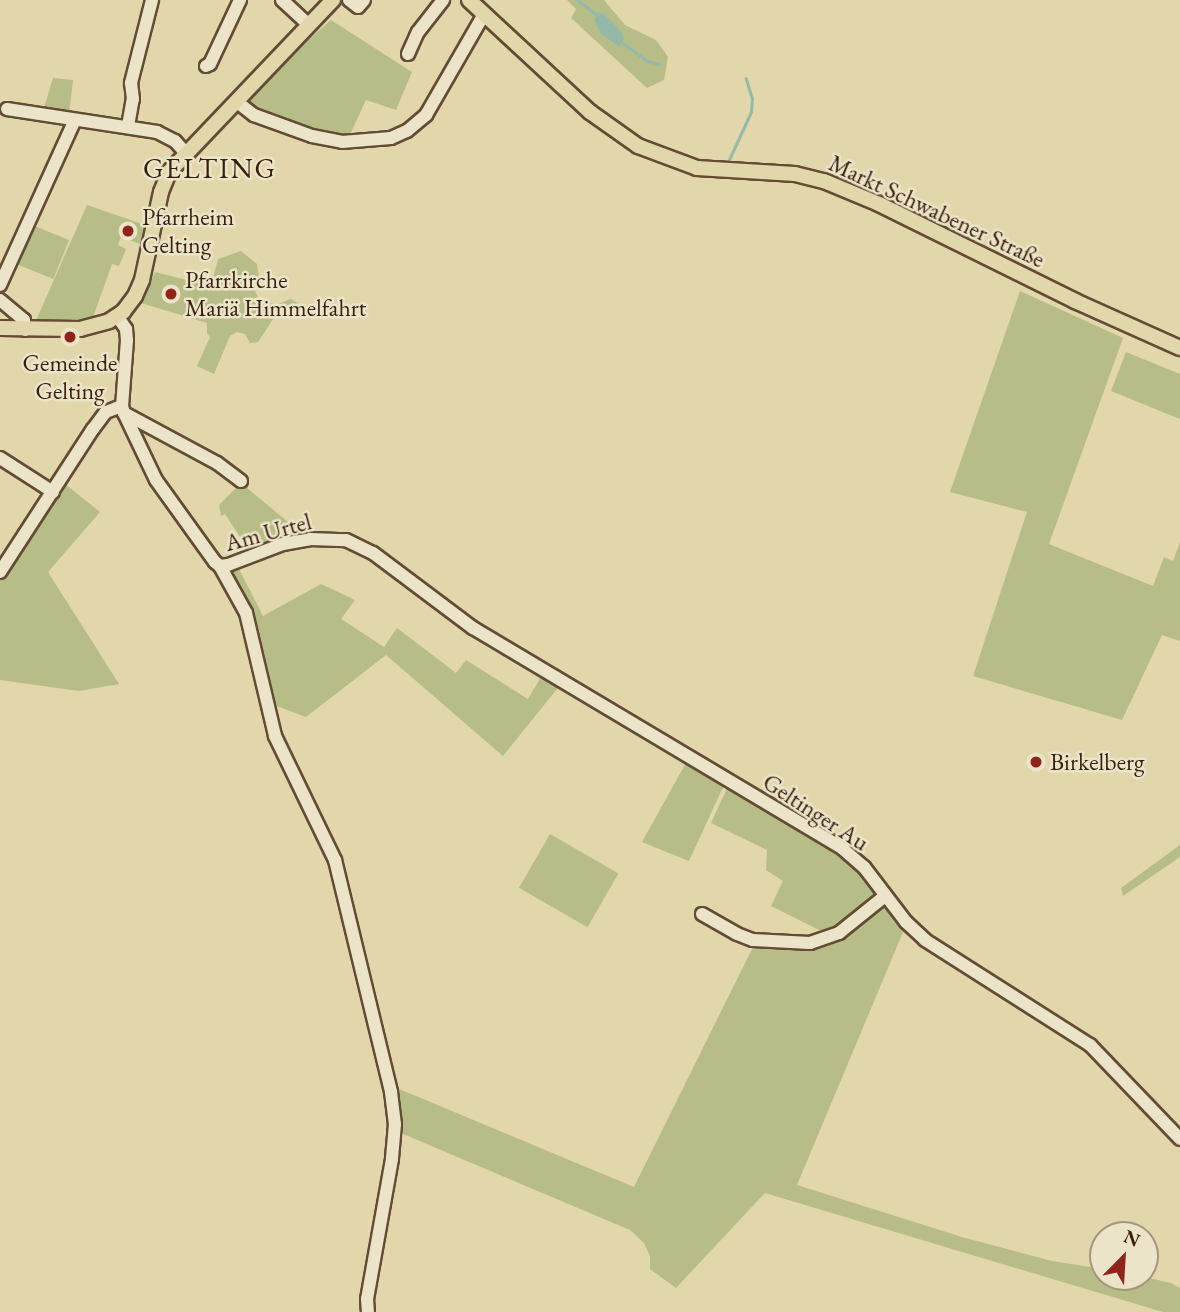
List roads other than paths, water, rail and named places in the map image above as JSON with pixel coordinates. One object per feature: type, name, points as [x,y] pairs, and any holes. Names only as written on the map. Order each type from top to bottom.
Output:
[{"type":"main road","points":[[0,327],[25,330],[79,329],[117,316],[138,290],[161,192],[169,172],[185,152],[333,0]]},
{"type":"main road","name":"Markt Schwabener Straße","points":[[469,0],[590,112],[638,146],[697,168],[795,174],[824,181],[879,204],[1075,301],[1180,348]]},
{"type":"street","points":[[128,126],[131,83],[152,0]]},
{"type":"street","points":[[206,66],[210,64],[240,0]]},
{"type":"street","points":[[282,0],[309,25]]},
{"type":"street","points":[[349,0],[358,7],[365,0]]},
{"type":"street","points":[[408,54],[418,32],[442,0]]},
{"type":"street","points":[[236,101],[254,115],[312,136],[361,143],[391,138],[407,131],[426,115],[484,13]]},
{"type":"street","points":[[7,109],[128,126],[166,136],[185,152]]},
{"type":"street","points":[[0,285],[75,120]]},
{"type":"street","points":[[0,300],[24,320],[25,330]]},
{"type":"street","name":"Am Urtel","points":[[117,316],[126,329],[127,340],[123,410],[156,480],[208,555],[220,566],[295,541],[326,538],[346,540],[373,553],[458,618]]},
{"type":"street","points":[[0,572],[5,550],[53,492],[106,412],[123,410],[217,463],[241,481]]},
{"type":"street","points":[[0,458],[53,492]]},
{"type":"street","points":[[220,566],[246,613],[275,736],[335,860],[391,1091],[395,1124],[392,1159],[369,1286],[368,1312]]},
{"type":"street","name":"Geltinger Au","points":[[458,618],[658,741],[831,840],[864,867],[917,933],[938,950],[1090,1045],[1180,1139]]},
{"type":"street","points":[[702,914],[737,934],[754,940],[810,943],[838,933],[885,896]]},
{"type":"waterway","points":[[578,0],[597,15]]},
{"type":"waterway","points":[[623,43],[648,61],[659,64]]},
{"type":"waterway","points":[[728,162],[751,112],[752,99],[746,79]]},
{"type":"waterway","points":[[731,178],[744,178]]},
{"type":"place","name":"Pfarrheim Gelting","points":[[128,231]]},
{"type":"place","name":"Pfarrkirche Mariä Himmelfahrt","points":[[171,294]]},
{"type":"place","name":"Gemeinde Gelting","points":[[70,337]]},
{"type":"place","name":"Birkelberg","points":[[1036,762]]},
{"type":"district","name":"GELTING","points":[[210,168]]}]
